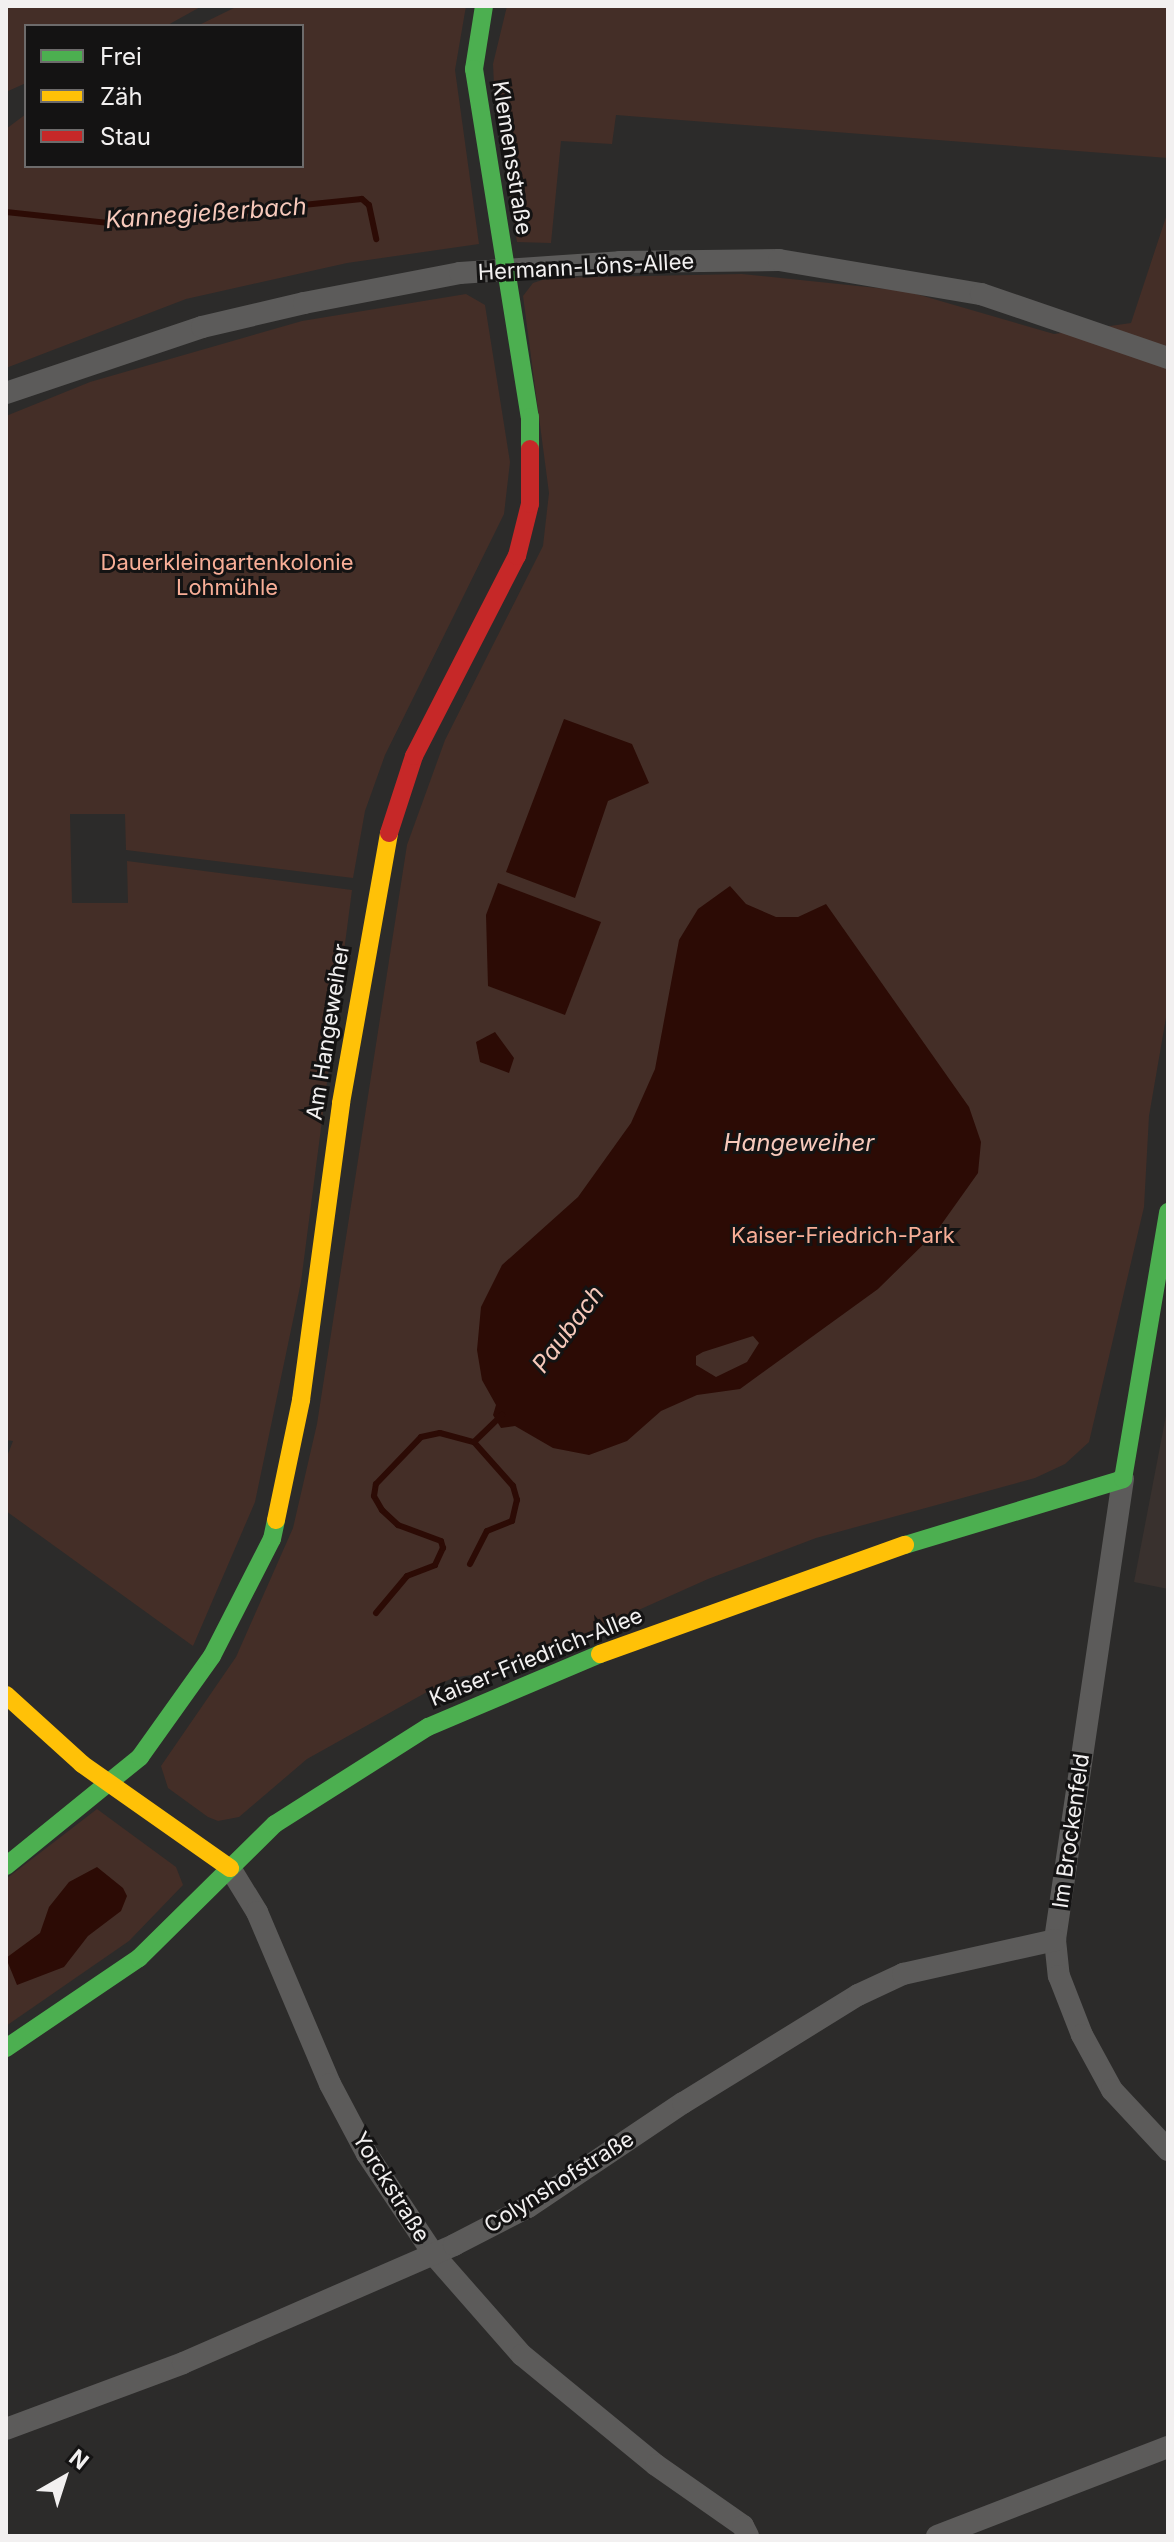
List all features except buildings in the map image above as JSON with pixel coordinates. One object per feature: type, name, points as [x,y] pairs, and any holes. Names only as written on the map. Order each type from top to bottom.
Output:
[{"type":"street","name":"Klemensstraße","points":[[484,6],[474,69],[505,269]]},
{"type":"street","name":"Hermann-Löns-Allee","points":[[6,393],[202,327],[356,292],[505,269],[779,260],[981,294],[1168,358]]},
{"type":"street","name":"Am Hangeweiher","points":[[111,1783],[140,1757],[212,1656],[272,1539],[301,1400],[341,1103],[391,821],[414,756],[517,556],[530,504],[530,417],[505,269]]},
{"type":"street","points":[[1123,1479],[1168,1212]]},
{"type":"street","name":"Kaiser-Friedrich-Allee","points":[[6,2048],[139,1958],[230,1868],[304,1803],[428,1727],[513,1688],[987,1517],[1123,1479]]},
{"type":"street","name":"Im Brockenfeld","points":[[1123,1479],[1055,1940],[1059,1976],[1082,2035],[1112,2090],[1168,2150]]},
{"type":"street","name":"Yorckstraße","points":[[6,1695],[55,1742],[230,1868],[257,1912],[359,2140],[434,2255],[522,2355],[656,2465],[743,2526],[748,2536]]},
{"type":"street","points":[[6,1866],[111,1783]]},
{"type":"street","name":"Colynshofstraße","points":[[6,2429],[183,2363],[434,2255],[528,2207],[858,1995],[952,1959],[1055,1940]]},
{"type":"street","points":[[937,2536],[1168,2447]]},
{"type":"shaded area","points":[[1168,1405],[1168,1589],[1134,1582]]},
{"type":"green space","points":[[6,6],[202,6],[170,24],[24,24],[24,84],[6,92]]},
{"type":"green space","points":[[238,6],[466,6],[455,70],[479,244],[347,263],[186,299],[6,368],[6,129],[24,116],[24,168],[304,168],[304,24],[201,24]]},
{"type":"green space","points":[[507,6],[1168,6],[1168,158],[616,115],[612,144],[561,141],[551,243],[517,242],[495,106],[493,64]]},
{"type":"green space","name":"Kaiser-Friedrich-Park","points":[[1168,211],[1168,1006],[1149,1116],[1144,1207],[1089,1442],[1065,1464],[1035,1478],[816,1538],[708,1579],[504,1670],[452,1678],[307,1759],[239,1817],[218,1821],[208,1817],[168,1788],[161,1766],[236,1657],[293,1528],[317,1424],[407,845],[445,740],[543,546],[549,493],[523,296],[533,283],[548,278],[742,274],[906,291],[1054,334],[1131,323]]},
{"type":"green space","name":"Dauerkleingartenkolonie Lohmühle","points":[[466,294],[485,305],[510,462],[504,514],[385,755],[365,811],[353,878],[126,850],[125,814],[70,814],[72,903],[128,903],[127,861],[352,890],[301,1282],[255,1502],[193,1646],[6,1511],[6,1459],[13,1441],[6,1440],[6,416],[90,382],[302,321]]},
{"type":"green space","points":[[97,1809],[176,1867],[183,1885],[129,1941],[6,2026],[6,1879]]},
{"type":"water","points":[[564,719],[632,744],[649,783],[608,801],[575,898],[506,872]]},
{"type":"water","points":[[498,883],[601,922],[565,1015],[488,986],[486,915]]},
{"type":"water","name":"Hangeweiher","points":[[730,886],[746,904],[776,917],[798,917],[826,904],[969,1107],[981,1142],[978,1173],[936,1232],[878,1289],[740,1389],[697,1395],[661,1411],[627,1441],[589,1455],[553,1448],[515,1426],[501,1428],[493,1415],[496,1405],[482,1380],[477,1350],[481,1307],[502,1265],[578,1197],[631,1123],[655,1069],[679,940],[698,909]],"holes":[[[753,1336],[759,1343],[747,1362],[716,1377],[696,1365],[696,1356],[703,1352]]]},
{"type":"water","points":[[495,1032],[514,1058],[509,1073],[480,1062],[476,1042]]},
{"type":"water","points":[[97,1867],[123,1888],[127,1896],[121,1911],[88,1936],[64,1967],[17,1985],[6,1958],[40,1933],[49,1907],[69,1882]]},
{"type":"waterway","name":"Kannegießerbach","points":[[6,212],[119,224],[362,199],[369,205],[376,239]]},
{"type":"waterway","name":"Paubach","points":[[376,1613],[407,1576],[435,1565],[443,1548],[441,1541],[398,1525],[382,1510],[374,1496],[376,1484],[421,1437],[440,1433],[474,1442],[502,1415]]},
{"type":"waterway","points":[[470,1564],[487,1531],[512,1521],[517,1500],[513,1486],[474,1442]]},
{"type":"traffic: fast","points":[[484,6],[474,69],[530,417],[530,449]]},
{"type":"traffic: fast","points":[[905,1545],[1123,1479],[1168,1212]]},
{"type":"traffic: fast","points":[[6,1866],[140,1757],[212,1656],[272,1539],[276,1520]]},
{"type":"traffic: fast","points":[[6,2048],[139,1958],[275,1824],[428,1727],[600,1654]]},
{"type":"traffic: slow","points":[[276,1520],[301,1400],[341,1103],[389,833]]},
{"type":"traffic: slow","points":[[600,1654],[905,1545]]},
{"type":"traffic: slow","points":[[6,1695],[82,1764],[230,1868]]},
{"type":"traffic: jam","points":[[389,833],[414,756],[517,556],[530,504],[530,449]]}]
